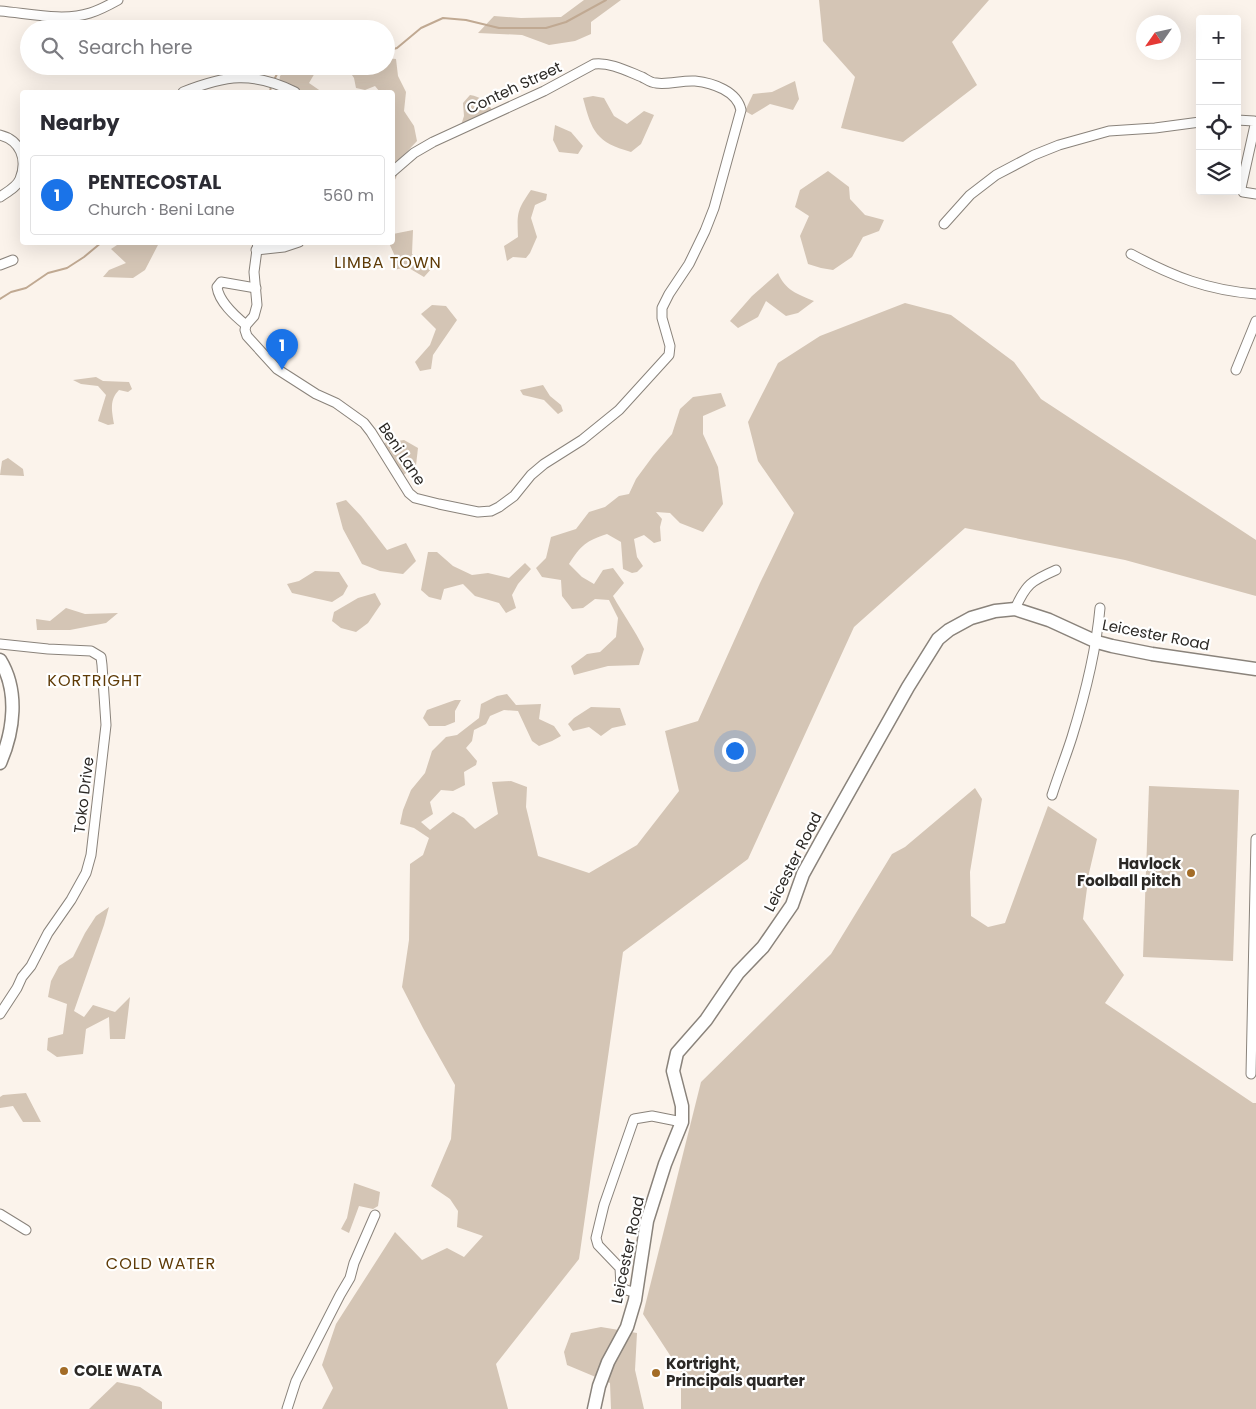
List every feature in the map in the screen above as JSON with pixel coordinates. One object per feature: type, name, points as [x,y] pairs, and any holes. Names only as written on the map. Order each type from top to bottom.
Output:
[{"type":"street","points":[[0,11],[51,17],[80,15],[104,8],[118,0]]},
{"type":"street","name":"Conteh Street","points":[[395,169],[414,153],[433,142],[544,91],[594,64],[601,63],[621,68],[655,83],[695,81],[716,86],[733,94],[739,102],[740,110],[714,208],[705,232],[689,264],[663,304],[661,313],[670,346],[670,353],[665,360]]},
{"type":"street","points":[[188,90],[206,83],[241,76],[267,81],[290,90]]},
{"type":"street","points":[[1241,120],[1254,121],[1256,125],[1241,188],[1244,192],[1256,194]]},
{"type":"street","points":[[944,224],[970,195],[983,184],[996,175],[1058,144],[1109,131],[1155,128],[1196,122]]},
{"type":"street","points":[[0,135],[10,138],[18,145],[20,150]]},
{"type":"street","points":[[0,197],[15,187],[20,179]]},
{"type":"street","points":[[246,325],[254,316],[258,305],[254,272],[257,246],[284,247],[290,245]]},
{"type":"street","points":[[1131,254],[1183,279],[1203,286],[1232,292],[1256,294]]},
{"type":"street","points":[[0,265],[13,260]]},
{"type":"street","name":"Beni Lane","points":[[256,288],[221,282],[217,287],[218,293],[227,306],[246,325],[247,336],[276,368],[316,394],[336,403],[367,426],[401,477],[406,488],[415,498],[478,512],[491,510],[506,502],[544,464],[600,427],[619,410],[665,360]]},
{"type":"street","points":[[1236,370],[1256,322]]},
{"type":"street","points":[[1015,609],[1026,587],[1042,576],[1056,570]]},
{"type":"street","points":[[1052,795],[1072,738],[1097,642],[1100,608]]},
{"type":"street","name":"Leicester Road","points":[[594,1409],[599,1386],[608,1362],[627,1327],[637,1293],[650,1211],[682,1122],[682,1106],[673,1071],[677,1053],[706,1020],[738,973],[764,947],[792,905],[812,857],[931,648],[943,634],[971,618],[995,610],[1015,609],[1049,620],[1097,642],[1145,653],[1256,669]]},
{"type":"street","name":"Toko Drive","points":[[0,644],[91,651],[98,654],[101,657],[102,665],[106,725],[91,855],[86,873],[66,909],[48,933],[31,966],[22,977],[0,1014]]},
{"type":"street","points":[[0,660],[10,685],[12,716],[7,748],[0,763]]},
{"type":"street","points":[[1251,1074],[1256,839]]},
{"type":"street","points":[[637,1293],[621,1287],[620,1268],[598,1245],[596,1238],[604,1205],[634,1119],[652,1116],[682,1122]]},
{"type":"street","points":[[0,1214],[26,1230]]},
{"type":"street","points":[[287,1409],[296,1381],[350,1278],[354,1263],[375,1215]]},
{"type":"shaded area","points":[[584,0],[621,0],[591,22],[591,34],[575,41],[549,45],[522,35],[478,33],[494,16],[521,18],[561,17]]},
{"type":"shaded area","points":[[819,0],[989,0],[952,42],[977,85],[903,142],[841,128],[855,77],[823,41]]},
{"type":"shaded area","points":[[396,59],[398,76],[406,92],[404,111],[414,126],[417,141],[402,157],[395,180],[395,90],[378,90],[375,86],[365,90],[356,88],[352,75],[395,75]]},
{"type":"shaded area","points":[[314,75],[309,83],[319,90],[278,90],[280,76]]},
{"type":"shaded area","points":[[795,81],[799,99],[793,110],[770,104],[752,115],[745,111],[753,94],[772,92]]},
{"type":"shaded area","points":[[470,95],[483,100],[493,111],[460,128],[464,116],[463,103]]},
{"type":"shaded area","points":[[593,96],[604,98],[614,116],[627,124],[644,111],[654,115],[641,144],[631,152],[610,144],[597,134],[589,119],[583,98]]},
{"type":"shaded area","points":[[555,125],[571,132],[583,146],[578,154],[559,152],[553,140]]},
{"type":"shaded area","points":[[828,171],[849,187],[850,199],[865,215],[884,220],[879,231],[863,237],[852,257],[833,270],[808,264],[800,236],[809,216],[795,207],[800,190]]},
{"type":"shaded area","points":[[531,190],[547,194],[546,200],[535,205],[531,218],[537,237],[526,258],[513,257],[507,261],[504,246],[518,237],[519,212]]},
{"type":"shaded area","points":[[413,230],[412,254],[432,268],[424,277],[407,267],[394,270],[394,254],[390,245],[395,245],[395,234]]},
{"type":"shaded area","points":[[117,245],[158,245],[145,270],[133,278],[103,277],[109,270],[126,263],[111,249]]},
{"type":"shaded area","points":[[778,273],[784,284],[797,294],[814,301],[798,313],[786,316],[766,301],[758,317],[738,328],[730,321],[752,296]]},
{"type":"shaded area","points":[[905,303],[951,315],[1014,362],[1041,399],[1256,540],[1256,596],[1125,560],[965,528],[854,627],[748,859],[623,952],[579,1259],[496,1364],[508,1409],[322,1409],[333,1388],[322,1365],[336,1324],[395,1232],[422,1260],[447,1248],[464,1257],[483,1236],[457,1227],[458,1211],[450,1199],[431,1186],[451,1139],[455,1085],[402,987],[409,940],[410,864],[423,855],[429,838],[414,828],[400,824],[411,790],[425,773],[432,751],[446,737],[457,735],[479,718],[481,704],[497,696],[507,694],[516,705],[541,704],[539,719],[554,726],[561,736],[539,746],[532,741],[518,711],[504,710],[490,716],[486,724],[474,730],[472,741],[466,748],[477,761],[476,765],[464,772],[465,785],[453,791],[441,790],[430,802],[433,814],[421,822],[430,830],[453,812],[464,818],[475,829],[498,814],[492,782],[511,781],[527,787],[526,807],[538,856],[589,873],[637,845],[679,791],[665,731],[698,721],[760,583],[794,513],[758,461],[748,422],[778,363],[820,336]]},
{"type":"shaded area","points":[[432,305],[446,306],[457,320],[433,355],[431,369],[420,371],[415,362],[430,345],[436,329],[421,314]]},
{"type":"shaded area","points":[[96,377],[103,381],[129,382],[132,389],[128,392],[119,390],[116,394],[112,406],[114,424],[108,425],[98,421],[106,395],[98,386],[81,384],[73,380]]},
{"type":"shaded area","points":[[543,385],[550,396],[561,405],[563,411],[558,414],[544,400],[523,395],[520,390]]},
{"type":"shaded area","points":[[721,393],[726,406],[703,416],[703,434],[718,467],[723,504],[703,532],[680,523],[670,513],[656,512],[662,519],[660,527],[661,541],[654,543],[644,535],[634,539],[637,557],[643,566],[637,572],[632,573],[623,569],[621,542],[607,534],[585,544],[569,564],[582,577],[594,584],[603,570],[613,568],[624,583],[613,596],[644,649],[639,665],[608,666],[574,675],[571,666],[587,654],[600,652],[616,637],[618,618],[609,600],[595,599],[583,608],[572,609],[562,596],[561,580],[542,577],[536,568],[546,558],[551,537],[576,529],[589,512],[605,507],[619,496],[629,494],[636,479],[672,434],[680,409],[693,397]]},
{"type":"shaded area","points":[[404,440],[418,448],[416,465],[401,477],[377,444]]},
{"type":"shaded area","points":[[8,458],[23,469],[24,476],[0,475],[2,461]]},
{"type":"shaded area","points":[[346,500],[387,550],[406,543],[416,561],[403,574],[380,571],[362,564],[343,529],[336,503]]},
{"type":"shaded area","points":[[428,552],[437,552],[453,566],[472,575],[488,573],[509,578],[525,563],[531,569],[518,584],[512,595],[516,608],[506,613],[499,603],[475,596],[463,584],[444,589],[441,600],[429,597],[421,590]]},
{"type":"shaded area","points":[[315,571],[339,572],[348,586],[343,595],[332,602],[292,593],[287,584],[299,581]]},
{"type":"shaded area","points":[[375,593],[381,604],[368,623],[356,632],[341,628],[332,621],[334,612],[358,598]]},
{"type":"shaded area","points":[[66,608],[85,614],[118,613],[106,623],[70,630],[37,630],[36,619],[50,621]]},
{"type":"shaded area","points":[[455,700],[461,700],[455,711],[455,722],[445,726],[429,726],[423,718],[427,710]]},
{"type":"shaded area","points":[[591,707],[620,708],[626,725],[612,728],[601,736],[589,727],[573,731],[568,724]]},
{"type":"shaded area","name":"Havlock Foolball pitch","points":[[1149,786],[1239,790],[1233,961],[1143,957]]},
{"type":"shaded area","points":[[975,788],[982,799],[970,872],[971,916],[988,927],[1005,923],[1048,806],[1097,839],[1089,873],[1083,919],[1124,975],[1105,1003],[1253,1103],[1256,1103],[1256,1409],[681,1409],[681,1372],[643,1314],[701,1082],[831,954],[892,854],[905,847]]},
{"type":"shaded area","points":[[109,907],[74,1011],[84,1017],[93,1005],[115,1012],[130,997],[125,1039],[110,1039],[109,1017],[86,1029],[83,1054],[57,1057],[47,1050],[48,1038],[63,1034],[67,1004],[48,997],[51,981],[59,966],[73,957],[96,916]]},
{"type":"shaded area","points":[[26,1093],[41,1122],[23,1122],[13,1106],[0,1108],[0,1097],[3,1095]]},
{"type":"shaded area","points":[[354,1183],[380,1192],[378,1206],[373,1209],[359,1206],[349,1233],[341,1229],[347,1218]]},
{"type":"shaded area","points":[[601,1327],[637,1333],[635,1370],[644,1409],[611,1409],[610,1383],[567,1365],[564,1352],[571,1333]]},
{"type":"shaded area","points":[[117,1382],[140,1387],[162,1402],[162,1409],[89,1409]]},
{"type":"waterway","points":[[395,49],[421,28],[443,18],[466,20],[499,28],[546,28],[566,22],[606,0]]},
{"type":"waterway","points":[[274,80],[276,75]]},
{"type":"waterway","points":[[270,90],[271,86]]},
{"type":"waterway","points":[[0,299],[11,292],[26,288],[48,273],[67,268],[98,245]]},
{"type":"place","name":"PENTECOSTAL","points":[[282,370]]},
{"type":"place","name":"Havlock Foolball pitch","points":[[1191,873]]},
{"type":"place","name":"COLE WATA","points":[[64,1371]]},
{"type":"place","name":"Kortright, Principals quarter","points":[[656,1373]]},
{"type":"district","name":"LIMBA TOWN","points":[[388,262]]},
{"type":"district","name":"KORTRIGHT","points":[[95,680]]},
{"type":"district","name":"COLD WATER","points":[[161,1263]]}]
